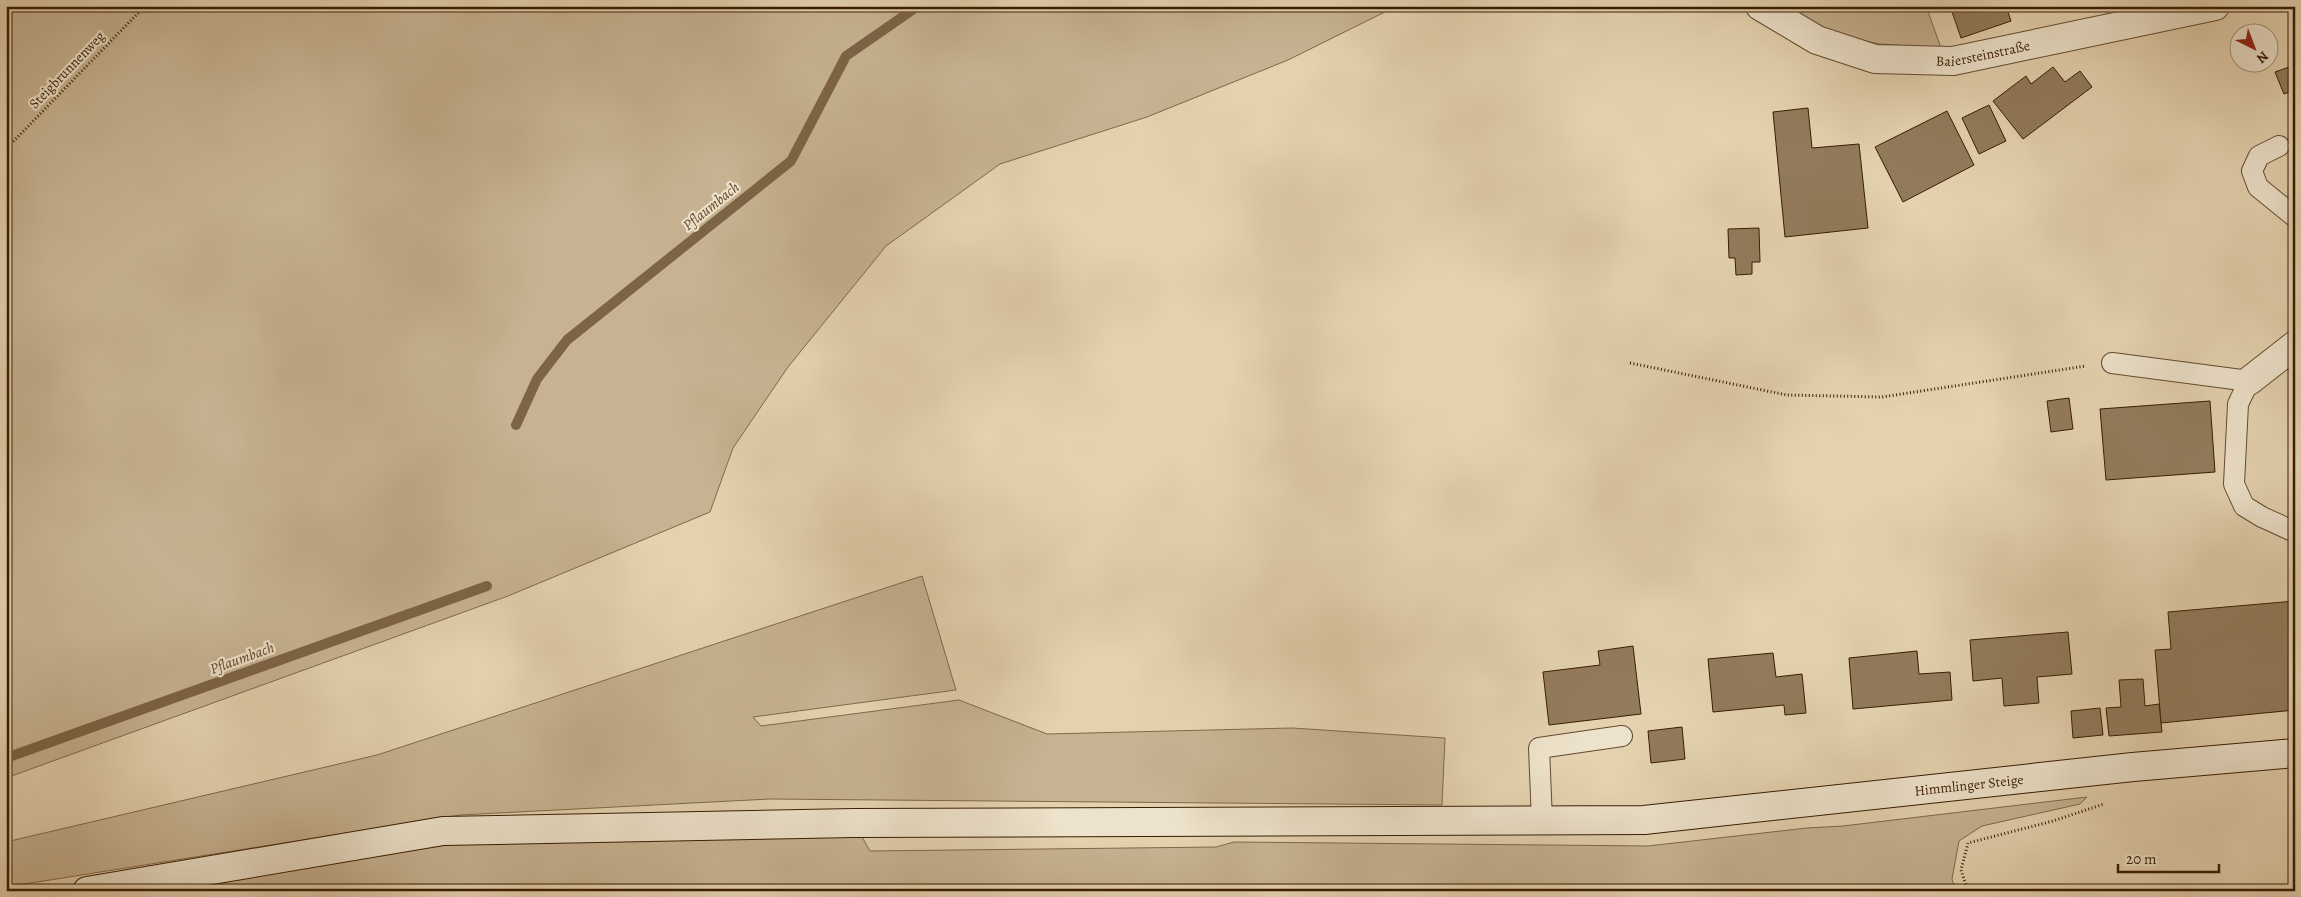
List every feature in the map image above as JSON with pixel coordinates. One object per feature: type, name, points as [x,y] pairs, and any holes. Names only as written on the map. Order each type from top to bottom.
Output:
[{"type":"main road","name":"Baiersteinstraße","points":[[1760,6],[1816,40],[1875,59],[1953,61],[2215,6]]},
{"type":"main road","points":[[2250,381],[2295,344]]},
{"type":"main road","name":"Himmlinger Steige","points":[[87,891],[444,831],[854,823],[1644,820],[2122,769],[2295,753]]},
{"type":"lane","points":[[2279,146],[2259,156],[2252,171],[2258,186],[2276,204],[2295,217]]},
{"type":"lane","points":[[2112,363],[2250,381],[2238,404],[2234,484],[2244,506],[2262,517],[2295,532]]},
{"type":"lane","points":[[1542,821],[1539,748],[1622,736]]},
{"type":"path","name":"Steigbrunnenweg","points":[[6,149],[145,6]]},
{"type":"path","points":[[1630,363],[1787,396],[1882,397],[2112,363]]},
{"type":"path","points":[[1968,891],[1961,870],[1968,843],[2052,821],[2106,803],[2122,790],[2122,769]]},
{"type":"shaded area","points":[[6,6],[1397,6],[1288,60],[1147,117],[1000,164],[886,246],[788,367],[733,448],[710,512],[508,596],[6,778]]},
{"type":"shaded area","points":[[1786,6],[1926,6],[1941,48],[1880,44],[1828,33]]},
{"type":"shaded area","points":[[922,576],[956,690],[753,717],[761,726],[959,700],[1047,734],[1292,728],[1445,738],[1442,805],[770,799],[460,815],[6,887],[6,842],[377,755]]},
{"type":"shaded area","points":[[2087,797],[2080,804],[1982,826],[1959,841],[1952,879],[1956,891],[87,891],[443,831],[854,823],[870,851],[1216,847],[1234,842],[1648,846],[1807,828],[1843,826]]},
{"type":"building","points":[[1950,6],[2006,6],[2011,21],[1961,38]]},
{"type":"building","points":[[2295,65],[2295,90],[2284,94],[2275,72]]},
{"type":"building","points":[[2053,67],[2065,82],[2080,71],[2092,87],[2023,139],[1993,101],[2026,76],[2031,84]]},
{"type":"building","points":[[1989,105],[2006,141],[1979,154],[1962,118]]},
{"type":"building","points":[[1808,108],[1812,148],[1859,144],[1868,228],[1785,237],[1773,112]]},
{"type":"building","points":[[1947,111],[1974,165],[1903,202],[1875,147]]},
{"type":"building","points":[[1759,228],[1760,262],[1752,262],[1752,274],[1736,275],[1735,258],[1729,258],[1728,229]]},
{"type":"building","points":[[2069,398],[2073,429],[2051,432],[2047,401]]},
{"type":"building","points":[[2210,401],[2215,472],[2106,480],[2100,409]]},
{"type":"building","points":[[2295,601],[2295,710],[2161,723],[2155,650],[2171,649],[2168,612]]},
{"type":"building","points":[[2068,632],[2072,674],[2037,677],[2039,703],[2004,706],[2002,678],[1973,681],[1970,640]]},
{"type":"building","points":[[1633,646],[1641,714],[1549,725],[1543,672],[1600,665],[1598,651]]},
{"type":"building","points":[[1917,651],[1919,674],[1950,672],[1952,700],[1853,709],[1849,658]]},
{"type":"building","points":[[1773,653],[1776,677],[1802,674],[1806,713],[1785,715],[1784,705],[1713,712],[1708,659]]},
{"type":"building","points":[[2143,679],[2145,706],[2159,704],[2162,732],[2109,736],[2106,708],[2121,707],[2119,680]]},
{"type":"building","points":[[2100,708],[2103,735],[2073,738],[2071,711]]},
{"type":"building","points":[[1682,727],[1685,759],[1651,763],[1648,731]]},
{"type":"waterway","name":"Pflaumbach","points":[[516,425],[537,379],[567,340],[791,161],[846,56],[918,6]]},
{"type":"waterway","name":"Pflaumbach","points":[[6,758],[487,586]]}]
